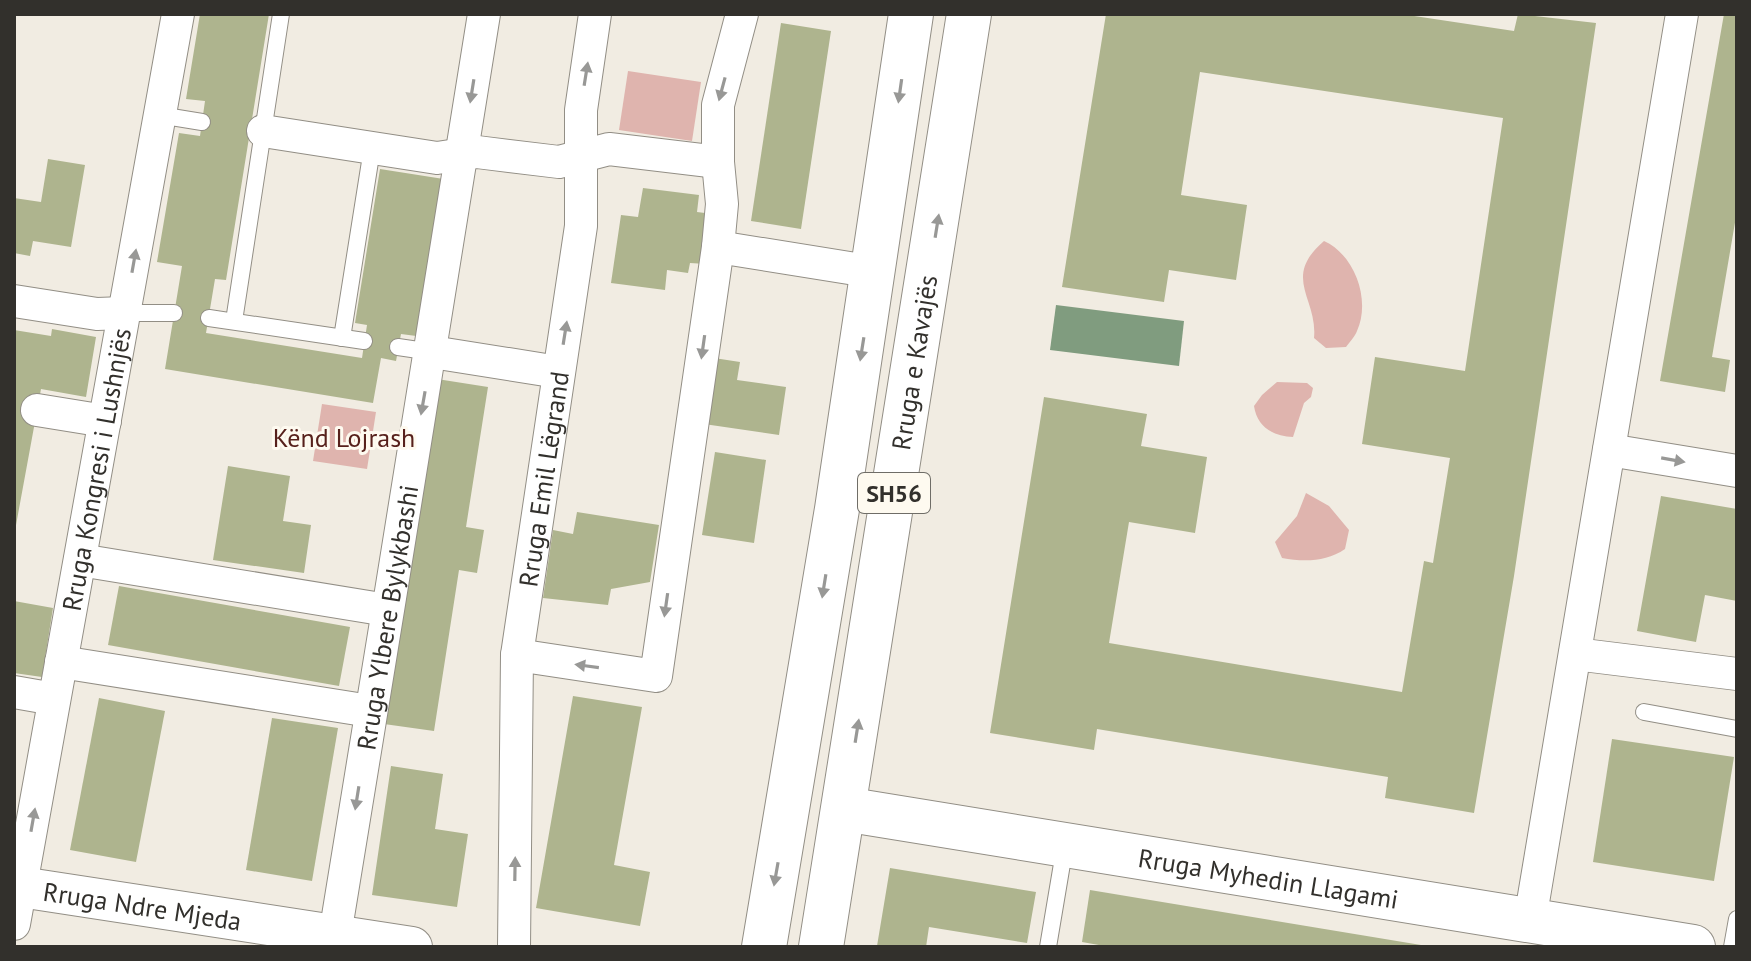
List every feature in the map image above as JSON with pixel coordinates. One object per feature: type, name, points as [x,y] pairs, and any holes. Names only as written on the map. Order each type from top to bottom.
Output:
[{"type":"main road","name":"Rruga e Kavajës","points":[[764,947],[874,272],[911,14]]},
{"type":"main road","name":"Rruga e Kavajës","points":[[821,947],[969,14]]},
{"type":"main road","name":"Rruga Myhedin Llagami","points":[[789,800],[1544,927],[1693,947]]},
{"type":"street","name":"Rruga Kongresi i Lushnjës","points":[[16,899],[178,14]]},
{"type":"street","name":"Rruga Ylbere Bylykbashi","points":[[334,941],[432,352],[484,14]]},
{"type":"street","name":"Rruga Emil Lëgrand","points":[[514,947],[517,655],[581,226],[581,110],[595,14]]},
{"type":"street","points":[[517,655],[656,676],[718,247],[722,204],[718,105],[742,14]]},
{"type":"street","points":[[1544,927],[1575,654],[1682,14]]},
{"type":"street","points":[[256,131],[437,158],[477,152],[559,162],[609,149],[718,162]]},
{"type":"street","points":[[718,247],[874,272]]},
{"type":"street","points":[[14,301],[97,314],[124,313]]},
{"type":"street","points":[[432,352],[558,372]]},
{"type":"street","points":[[37,410],[105,421]]},
{"type":"street","points":[[1609,450],[1737,471]]},
{"type":"street","points":[[80,560],[387,610]]},
{"type":"street","points":[[1575,654],[1737,674]]},
{"type":"street","points":[[61,662],[370,711]]},
{"type":"street","points":[[14,692],[54,699]]},
{"type":"street","name":"Rruga Ndre Mjeda","points":[[16,899],[334,941],[412,947]]},
{"type":"lane","points":[[234,321],[256,131],[281,14]]},
{"type":"lane","points":[[159,115],[202,122]]},
{"type":"lane","points":[[342,338],[372,149]]},
{"type":"lane","points":[[124,313],[174,313]]},
{"type":"lane","points":[[209,318],[364,341]]},
{"type":"lane","points":[[398,347],[432,352]]},
{"type":"lane","points":[[1644,712],[1737,729]]},
{"type":"lane","points":[[1048,947],[1065,845]]},
{"type":"lane","points":[[1732,947],[1737,919]]},
{"type":"green space","points":[[628,71],[701,82],[692,141],[619,130]]},
{"type":"green space","points":[[1324,241],[1352,267],[1361,293],[1361,319],[1346,347],[1326,348],[1314,338],[1314,324],[1303,277],[1311,254]]},
{"type":"green space","points":[[1277,382],[1307,383],[1313,388],[1311,397],[1304,403],[1293,437],[1267,429],[1256,413],[1254,406]]},
{"type":"green space","name":"Kënd Lojrash","points":[[322,404],[376,412],[367,469],[313,461]]},
{"type":"green space","points":[[1306,493],[1329,506],[1349,530],[1345,549],[1315,560],[1282,558],[1275,542],[1297,516]]},
{"type":"shaded area","points":[[1056,305],[1184,321],[1179,366],[1050,350]]},
{"type":"building","points":[[200,14],[269,14],[226,280],[215,279],[206,333],[362,358],[367,325],[355,323],[380,169],[450,180],[424,337],[401,334],[396,361],[381,358],[373,403],[165,369],[182,266],[157,262],[179,133],[200,136],[205,101],[186,99]]},
{"type":"building","points":[[1106,14],[1401,14],[1514,31],[1518,14],[1596,23],[1514,576],[1474,813],[1385,798],[1388,777],[1097,729],[1094,750],[990,733],[1044,397],[1147,414],[1141,446],[1207,457],[1195,533],[1129,522],[1109,643],[1402,692],[1424,561],[1433,563],[1450,458],[1362,444],[1375,357],[1465,371],[1503,118],[1200,72],[1181,195],[1247,205],[1236,280],[1169,270],[1164,302],[1062,287]]},
{"type":"building","points":[[1724,14],[1737,14],[1737,211],[1712,357],[1730,360],[1725,392],[1660,381]]},
{"type":"building","points":[[781,23],[831,31],[801,229],[751,221]]},
{"type":"building","points":[[48,159],[85,165],[71,247],[33,241],[30,256],[14,253],[14,198],[41,202]]},
{"type":"building","points":[[643,188],[699,195],[697,212],[713,214],[706,264],[690,263],[688,273],[667,270],[665,290],[611,283],[621,215],[638,217]]},
{"type":"building","points":[[52,329],[96,337],[86,397],[41,389],[14,536],[14,330],[51,336]]},
{"type":"building","points":[[714,358],[740,362],[737,380],[786,387],[779,435],[704,424]]},
{"type":"building","points":[[437,379],[488,387],[466,527],[484,530],[477,573],[459,570],[434,731],[384,724]]},
{"type":"building","points":[[715,452],[766,460],[754,543],[702,535]]},
{"type":"building","points":[[228,466],[290,476],[283,521],[311,525],[304,573],[213,560]]},
{"type":"building","points":[[1661,496],[1737,509],[1737,601],[1705,595],[1696,642],[1637,631]]},
{"type":"building","points":[[577,512],[659,525],[650,582],[611,589],[608,605],[543,598],[553,530],[573,534]]},
{"type":"building","points":[[119,586],[350,627],[339,686],[108,645]]},
{"type":"building","points":[[14,601],[53,608],[42,677],[14,673]]},
{"type":"building","points":[[573,696],[642,707],[614,865],[650,872],[640,926],[536,908]]},
{"type":"building","points":[[99,698],[165,711],[136,862],[70,850]]},
{"type":"building","points":[[272,718],[338,728],[312,881],[246,870]]},
{"type":"building","points":[[1612,739],[1734,757],[1714,881],[1593,862]]},
{"type":"building","points":[[391,766],[443,774],[435,829],[468,834],[457,907],[372,895]]},
{"type":"building","points":[[890,868],[1036,892],[1027,943],[929,927],[926,947],[877,946]]},
{"type":"building","points":[[1090,890],[1421,947],[1110,947],[1082,942]]}]
